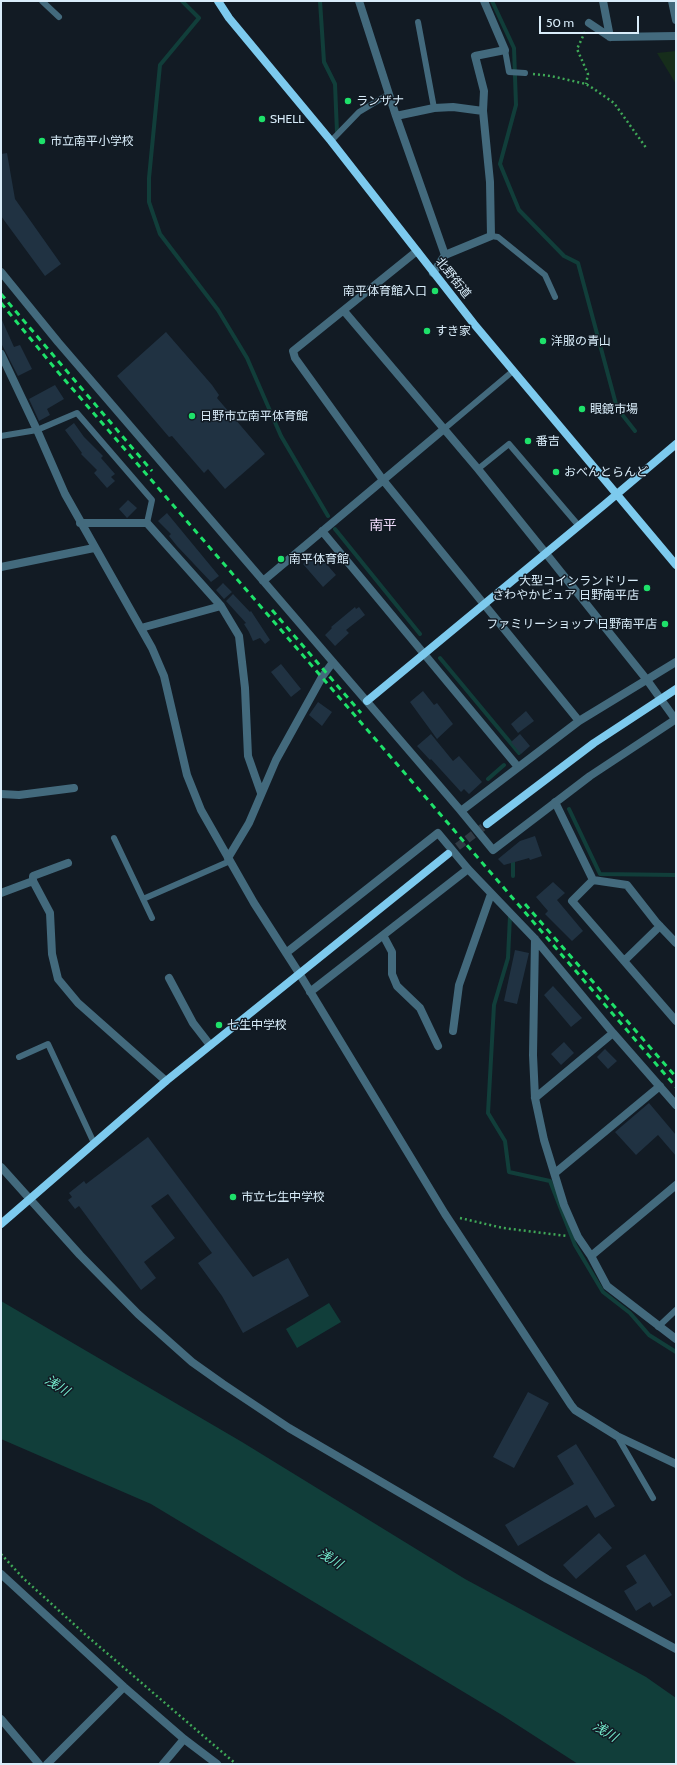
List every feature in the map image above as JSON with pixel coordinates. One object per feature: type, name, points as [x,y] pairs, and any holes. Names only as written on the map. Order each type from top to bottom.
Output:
[{"type":"street","name":"北野街道","points":[[218,1],[229,18],[331,141],[433,273],[676,565]]},
{"type":"street","points":[[359,1],[396,116],[445,256]]},
{"type":"street","points":[[433,273],[445,256],[491,236],[490,182],[483,110],[484,91],[476,56],[505,50],[484,1]]},
{"type":"street","points":[[603,1],[610,37]]},
{"type":"street","points":[[672,1],[676,20]]},
{"type":"street","points":[[589,23],[610,37],[676,36]]},
{"type":"street","points":[[396,116],[434,108],[453,107],[483,110]]},
{"type":"street","points":[[417,251],[293,351],[295,358],[383,480],[485,604],[579,722]]},
{"type":"street","points":[[1,272],[58,342],[367,701],[493,850],[555,802],[676,719],[648,680],[478,469],[344,311]]},
{"type":"street","points":[[1,354],[38,430],[65,494],[94,548],[141,628],[164,676],[187,775],[201,810],[229,860],[445,1214],[571,1405],[575,1410],[617,1436],[676,1464]]},
{"type":"street","points":[[263,581],[444,429]]},
{"type":"street","points":[[367,701],[617,495],[676,444]]},
{"type":"street","points":[[80,523],[147,523],[221,606],[239,636],[245,688],[248,756],[261,793]]},
{"type":"street","points":[[322,531],[518,767]]},
{"type":"street","points":[[1,567],[94,548]]},
{"type":"street","points":[[141,628],[221,606]]},
{"type":"street","points":[[229,860],[249,823],[276,760],[322,677],[333,662]]},
{"type":"street","points":[[461,811],[579,722],[676,662]]},
{"type":"street","points":[[487,824],[594,742],[676,689]]},
{"type":"street","points":[[2,791],[19,795],[74,788]]},
{"type":"street","points":[[555,802],[593,880]]},
{"type":"street","points":[[286,953],[438,833],[468,869],[535,939],[613,1033],[676,1105]]},
{"type":"street","points":[[1,1224],[166,1081],[448,854]]},
{"type":"street","points":[[68,863],[33,876],[32,881],[50,913],[52,954],[58,979],[78,1003],[166,1081]]},
{"type":"street","points":[[310,992],[468,869]]},
{"type":"street","points":[[593,880],[628,885],[660,926],[676,943]]},
{"type":"street","points":[[593,880],[572,901],[676,1021]]},
{"type":"street","points":[[1,893],[32,881]]},
{"type":"street","points":[[453,1031],[459,985],[491,894]]},
{"type":"street","points":[[624,961],[660,926]]},
{"type":"street","points":[[383,935],[392,952],[392,974],[397,986],[420,1008],[438,1046]]},
{"type":"street","points":[[535,939],[533,1055],[535,1098],[544,1140],[564,1205],[578,1237],[591,1256],[607,1286],[676,1339]]},
{"type":"street","points":[[169,978],[193,1023],[210,1045]]},
{"type":"street","points":[[535,1098],[613,1033]]},
{"type":"street","points":[[555,1173],[660,1086]]},
{"type":"street","points":[[1,1167],[31,1198],[80,1255],[138,1314],[192,1362],[289,1428],[547,1579],[676,1648]]},
{"type":"street","points":[[591,1256],[676,1185]]},
{"type":"street","points":[[1,1574],[124,1687],[184,1739],[217,1764]]},
{"type":"street","points":[[47,1764],[124,1687]]},
{"type":"street","points":[[1,1719],[39,1764]]},
{"type":"street","points":[[163,1764],[184,1739]]},
{"type":"lane","points":[[42,1],[59,17]]},
{"type":"lane","points":[[418,22],[434,108]]},
{"type":"lane","points":[[505,50],[509,72],[525,73]]},
{"type":"lane","points":[[331,141],[359,112],[389,94]]},
{"type":"lane","points":[[491,236],[498,237],[545,275],[555,297]]},
{"type":"lane","points":[[444,429],[513,371]]},
{"type":"lane","points":[[1,436],[38,430],[77,412],[152,500],[147,523]]},
{"type":"lane","points":[[478,469],[509,444],[579,526]]},
{"type":"lane","points":[[114,838],[152,918]]},
{"type":"lane","points":[[143,899],[229,860]]},
{"type":"lane","points":[[19,1057],[48,1044],[94,1143]]},
{"type":"lane","points":[[658,1326],[676,1310]]},
{"type":"lane","points":[[617,1436],[654,1498]]},
{"type":"path","points":[[586,84],[588,74],[576,49],[589,23]]},
{"type":"path","points":[[525,73],[552,76],[586,84],[614,103],[647,149]]},
{"type":"path","points":[[445,1214],[503,1228],[578,1237]]},
{"type":"path","points":[[1,1554],[23,1578],[99,1646],[236,1764]]},
{"type":"shaded area","points":[[676,51],[676,84],[657,53]]},
{"type":"water","name":"浅川","points":[[1,1301],[242,1442],[465,1579],[646,1677],[676,1698],[676,1764],[578,1764],[502,1715],[151,1504],[1,1439]]},
{"type":"water","points":[[329,1303],[341,1322],[297,1348],[286,1329]]},
{"type":"building","points":[[7,153],[15,199],[61,264],[45,276],[1,216],[1,154]]},
{"type":"building","points":[[1,318],[14,347],[20,345],[32,369],[18,376],[1,343]]},
{"type":"building","name":"日野市立南平体育館","points":[[166,332],[212,385],[219,395],[217,398],[265,454],[225,489],[208,469],[204,473],[172,436],[169,437],[117,376]]},
{"type":"building","points":[[55,385],[64,399],[47,409],[50,415],[39,421],[29,399]]},
{"type":"building","points":[[74,423],[84,437],[103,456],[101,458],[115,474],[111,477],[115,481],[107,488],[94,473],[97,470],[81,454],[82,453],[65,430]]},
{"type":"building","points":[[128,500],[137,508],[127,518],[119,509]]},
{"type":"building","points":[[167,513],[219,576],[211,582],[177,546],[169,536],[171,534],[158,521]]},
{"type":"building","points":[[316,552],[336,575],[323,587],[303,564]]},
{"type":"building","points":[[223,583],[232,592],[224,599],[216,590]]},
{"type":"building","points":[[233,594],[250,612],[251,611],[270,640],[265,644],[260,638],[253,641],[244,624],[246,623],[226,601]]},
{"type":"building","points":[[355,607],[356,609],[359,607],[365,615],[346,630],[349,633],[335,646],[325,635],[332,628],[331,627]]},
{"type":"building","points":[[281,664],[301,689],[291,697],[271,672]]},
{"type":"building","points":[[423,691],[434,705],[437,703],[453,724],[437,739],[410,702]]},
{"type":"building","points":[[318,702],[332,712],[322,726],[309,715]]},
{"type":"building","points":[[526,711],[534,721],[518,733],[511,724]]},
{"type":"building","points":[[431,734],[453,761],[459,756],[482,782],[469,794],[464,789],[461,792],[417,746]]},
{"type":"building","points":[[520,734],[530,746],[521,754],[511,742]]},
{"type":"building","points":[[535,836],[542,856],[504,865],[498,859],[520,841]]},
{"type":"building","points":[[553,882],[565,893],[557,900],[583,931],[572,941],[545,914],[548,911],[536,897]]},
{"type":"building","points":[[515,950],[529,953],[517,1004],[504,1001]]},
{"type":"building","points":[[553,986],[582,1018],[571,1027],[544,995]]},
{"type":"building","points":[[564,1042],[574,1053],[561,1065],[551,1054]]},
{"type":"building","points":[[605,1049],[617,1061],[608,1069],[597,1057]]},
{"type":"building","points":[[649,1103],[676,1135],[676,1156],[658,1135],[636,1155],[615,1132]]},
{"type":"building","points":[[148,1137],[253,1277],[288,1258],[309,1296],[243,1333],[222,1296],[198,1263],[212,1253],[168,1194],[151,1206],[175,1238],[144,1262],[156,1278],[141,1290],[79,1206],[75,1209],[68,1200],[72,1197],[69,1193],[84,1181],[86,1184]]},
{"type":"building","points":[[528,1392],[549,1403],[514,1468],[493,1457]]},
{"type":"building","points":[[576,1444],[615,1506],[595,1518],[587,1505],[518,1546],[505,1525],[574,1484],[557,1456]]},
{"type":"building","points":[[599,1533],[612,1548],[576,1579],[563,1565]]},
{"type":"building","points":[[645,1554],[672,1595],[653,1607],[650,1602],[636,1611],[624,1591],[637,1583],[626,1566]]},
{"type":"waterway","points":[[182,1],[199,18],[160,65],[149,178],[149,202],[160,234],[218,310],[247,358],[281,436],[328,516]]},
{"type":"waterway","points":[[320,1],[324,62],[335,84],[337,132]]},
{"type":"waterway","points":[[492,1],[514,48],[516,105],[500,164],[519,210],[564,256],[578,263],[617,408],[635,431]]},
{"type":"waterway","points":[[335,529],[420,634]]},
{"type":"waterway","points":[[440,658],[519,753]]},
{"type":"waterway","points":[[488,779],[504,765]]},
{"type":"waterway","points":[[569,809],[600,874],[676,875]]},
{"type":"waterway","points":[[513,859],[513,876]]},
{"type":"waterway","points":[[510,916],[508,958],[494,1005],[488,1113],[505,1141],[509,1172],[550,1181],[575,1245],[603,1292],[630,1313],[649,1335],[676,1352]]},
{"type":"tunnel","points":[[448,854],[487,824]]},
{"type":"railway","points":[[1,294],[152,471]]},
{"type":"railway","points":[[1,303],[58,372],[676,1087]]},
{"type":"railway","points":[[272,610],[361,713]]},
{"type":"railway","points":[[525,904],[676,1077]]},
{"type":"place","name":"ランザナ","points":[[348,101]]},
{"type":"place","name":"SHELL","points":[[262,119]]},
{"type":"place","name":"市立南平小学校","points":[[42,141]]},
{"type":"place","name":"南平体育館入口","points":[[435,291]]},
{"type":"place","name":"すき家","points":[[427,331]]},
{"type":"place","name":"洋服の青山","points":[[543,341]]},
{"type":"place","name":"眼鏡市場","points":[[582,409]]},
{"type":"place","name":"日野市立南平体育館","points":[[192,416]]},
{"type":"place","name":"番吉","points":[[528,441]]},
{"type":"place","name":"おべんとらんど","points":[[556,472]]},
{"type":"place","name":"南平体育館","points":[[281,559]]},
{"type":"place","name":"大型コインランドリー さわやかピュア 日野南平店","points":[[647,588]]},
{"type":"place","name":"ファミリーショップ 日野南平店","points":[[665,624]]},
{"type":"place","name":"七生中学校","points":[[219,1025]]},
{"type":"place","name":"市立七生中学校","points":[[233,1197]]},
{"type":"district","name":"南平","points":[[383,526]]}]
